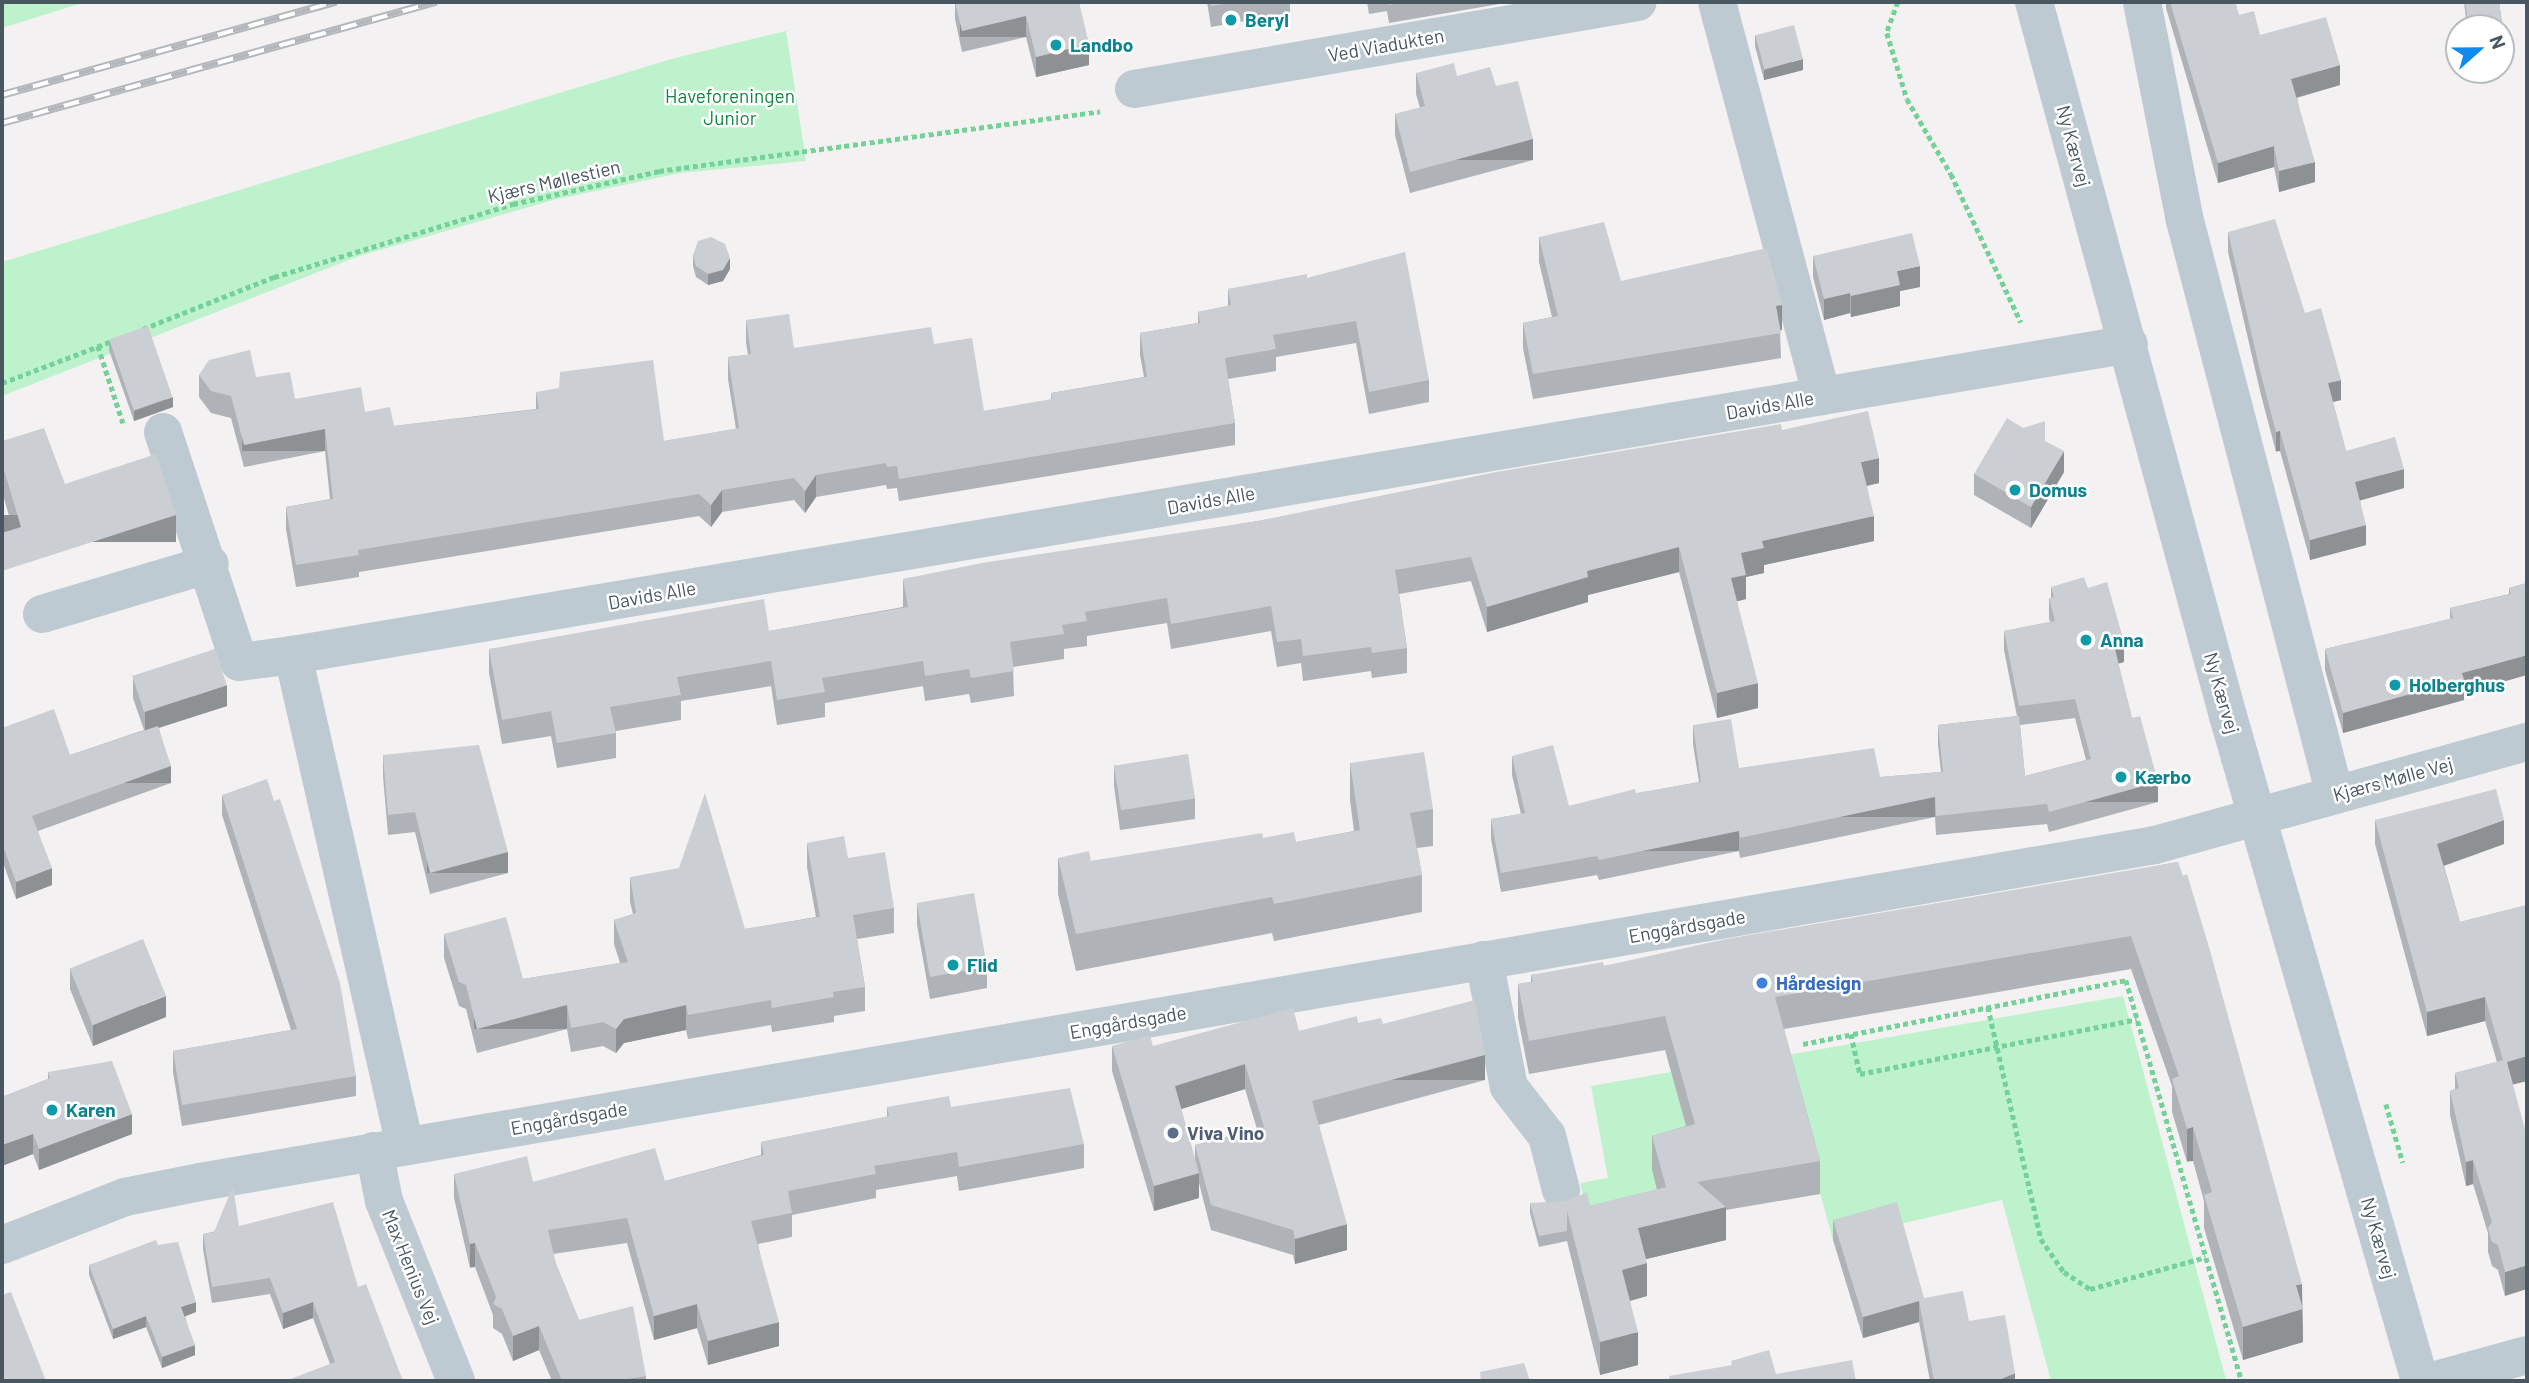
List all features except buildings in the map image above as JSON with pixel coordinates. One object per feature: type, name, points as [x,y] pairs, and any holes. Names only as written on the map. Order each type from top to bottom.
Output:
[{"type":"street","name":"Ved Viadukten","points":[[1122,99],[1638,2]]},
{"type":"street","points":[[1717,2],[1822,396]]},
{"type":"street","name":"Ny Kærvej","points":[[2034,2],[2259,816],[2420,1381]]},
{"type":"street","points":[[2142,2],[2185,217],[2335,794]]},
{"type":"street","name":"Davids Alle","points":[[167,442],[210,564],[239,662],[2129,344]]},
{"type":"street","points":[[42,614],[210,564]]},
{"type":"street","points":[[293,655],[389,1149]]},
{"type":"street","name":"Kjærs Mølle Vej","points":[[2259,816],[2527,742]]},
{"type":"street","name":"Enggårdsgade","points":[[2,1245],[125,1197],[389,1149],[2155,845],[2259,816]]},
{"type":"street","points":[[1484,960],[1509,1087],[1547,1136],[1561,1190]]},
{"type":"street","name":"Max Henius Vej","points":[[389,1149],[384,1201],[456,1381]]},
{"type":"street","points":[[2432,1381],[2527,1355]]},
{"type":"path","points":[[1898,2],[1887,33],[1907,99],[1951,174],[2036,359]]},
{"type":"path","name":"Kjærs Møllestien","points":[[136,331],[274,277],[513,204],[659,171],[1122,99]]},
{"type":"path","points":[[2,383],[124,336]]},
{"type":"path","points":[[98,346],[131,442],[153,455],[167,442]]},
{"type":"path","points":[[1803,1044],[2126,980],[2242,1381]]},
{"type":"path","points":[[1988,1007],[2042,1239],[2063,1272],[2090,1289],[2206,1257]]},
{"type":"path","points":[[1851,1034],[1860,1074],[2137,1019]]},
{"type":"green space","points":[[2,2],[85,2],[2,28]]},
{"type":"green space","name":"Haveforeningen Junior","points":[[786,31],[806,161],[680,173],[553,200],[359,256],[2,396],[2,262],[675,58]]},
{"type":"green space","points":[[2123,996],[2226,1380],[2051,1381],[2002,1200],[1833,1240],[1782,1056]]},
{"type":"green space","points":[[1671,1072],[1695,1157],[1666,1221],[1593,1236],[1580,1183],[1608,1178],[1591,1086]]},
{"type":"railway","points":[[2,95],[336,2]]},
{"type":"railway","points":[[2,123],[436,2]]},
{"type":"place","name":"Beryl","points":[[1231,20]]},
{"type":"place","name":"Landbo","points":[[1056,45]]},
{"type":"place","name":"Domus","points":[[2015,490]]},
{"type":"place","name":"Anna","points":[[2086,640]]},
{"type":"place","name":"Holberghus","points":[[2395,685]]},
{"type":"place","name":"Kærbo","points":[[2121,777]]},
{"type":"place","name":"Flid","points":[[953,965]]},
{"type":"place","name":"Hårdesign","points":[[1762,983]]},
{"type":"place","name":"Karen","points":[[52,1110]]},
{"type":"place","name":"Viva Vino","points":[[1173,1133]]}]
